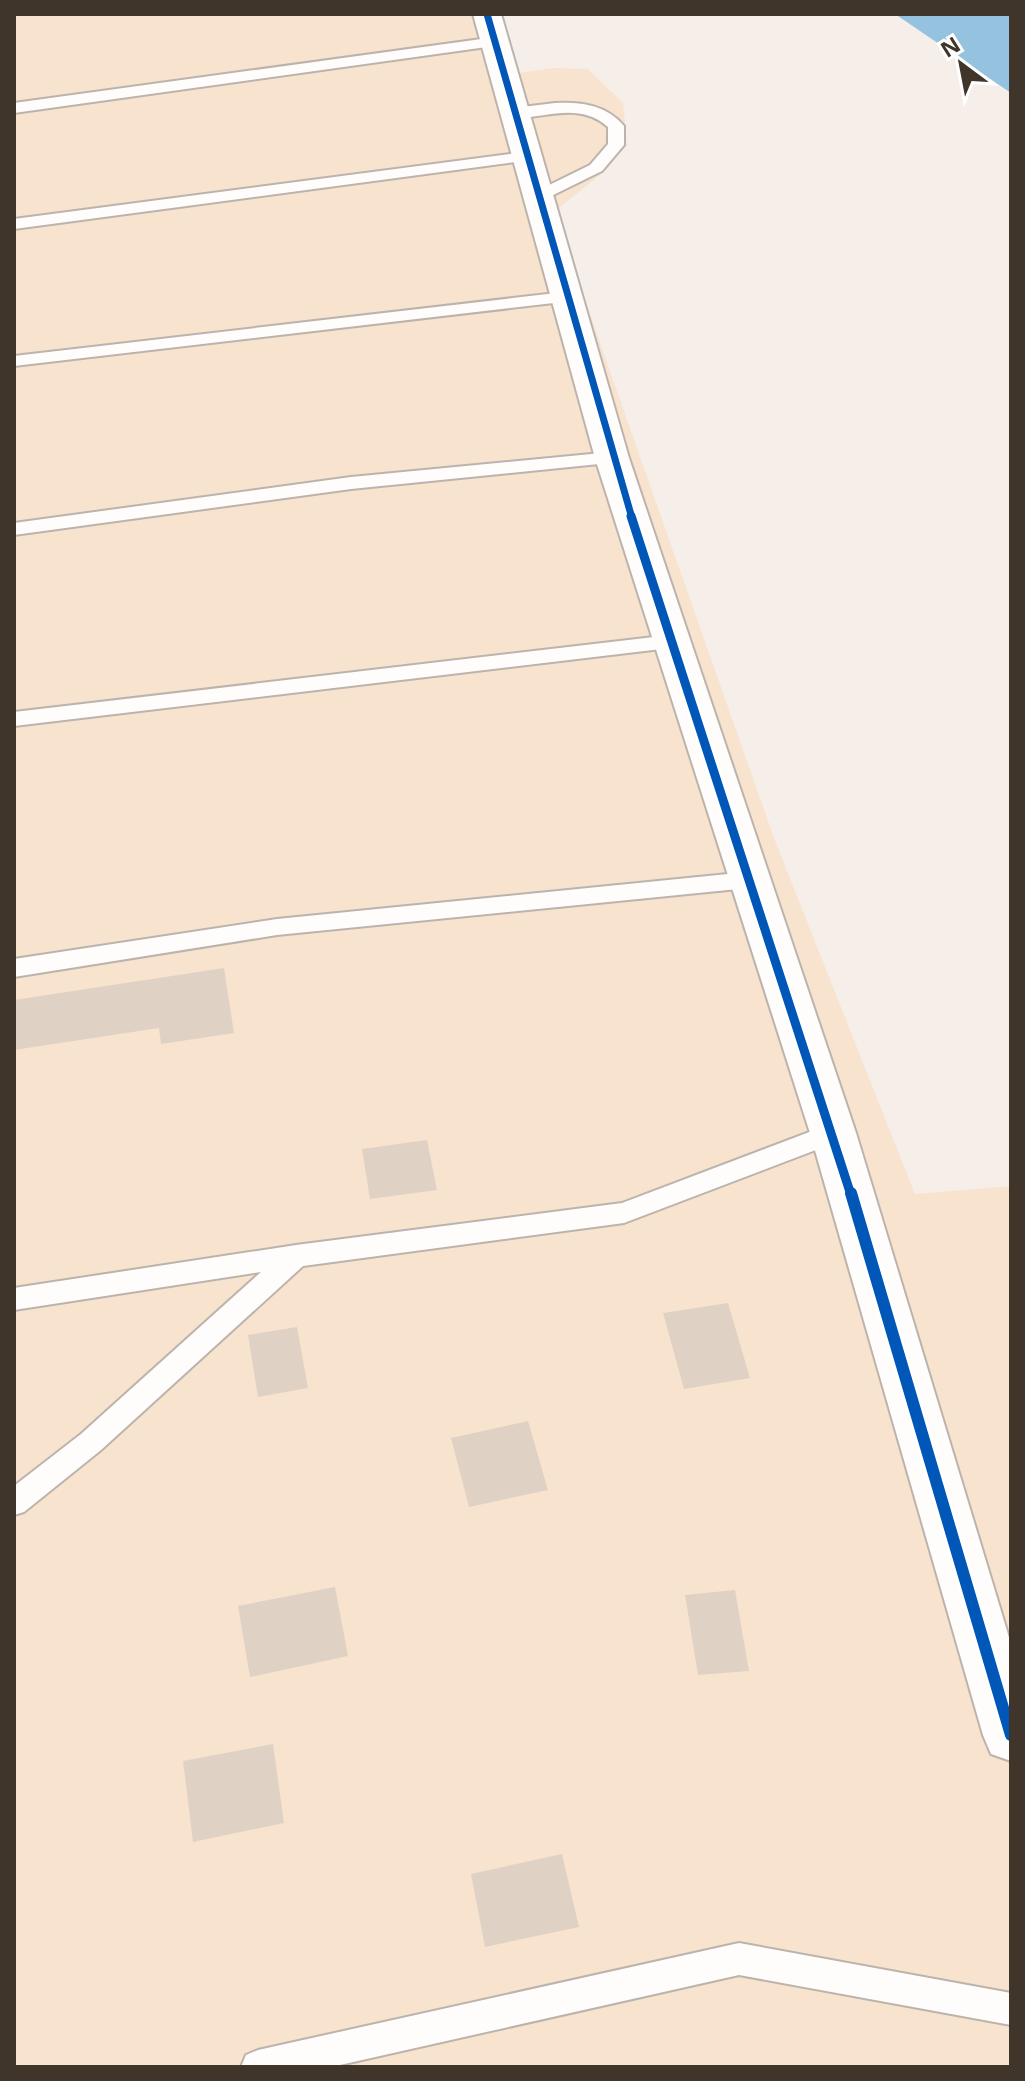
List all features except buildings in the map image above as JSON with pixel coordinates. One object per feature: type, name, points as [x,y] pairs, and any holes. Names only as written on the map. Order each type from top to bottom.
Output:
[{"type":"street","points":[[487,14],[612,458],[833,1133],[1011,1735]]},
{"type":"lane","points":[[14,108],[496,42]]},
{"type":"lane","points":[[514,113],[583,107],[605,114],[616,126],[616,145],[596,168],[537,198]]},
{"type":"lane","points":[[14,224],[525,157]]},
{"type":"lane","points":[[14,361],[565,297]]},
{"type":"lane","points":[[14,529],[351,483],[612,458]]},
{"type":"lane","points":[[14,719],[671,642]]},
{"type":"lane","points":[[14,968],[277,927],[748,880]]},
{"type":"lane","points":[[14,1299],[296,1256],[624,1213],[833,1133]]},
{"type":"lane","points":[[14,1503],[91,1442],[296,1256]]},
{"type":"lane","points":[[258,2067],[739,1959],[1011,2009]]},
{"type":"shaded area","points":[[14,14],[502,14],[518,73],[554,68],[588,69],[623,103],[627,145],[606,170],[554,212],[774,838],[915,1194],[1011,1186],[1011,2067],[14,2067]]},
{"type":"water","points":[[895,14],[1011,14],[1011,93]]},
{"type":"cycle path","points":[[487,14],[612,458],[833,1133],[1011,1735]]}]
